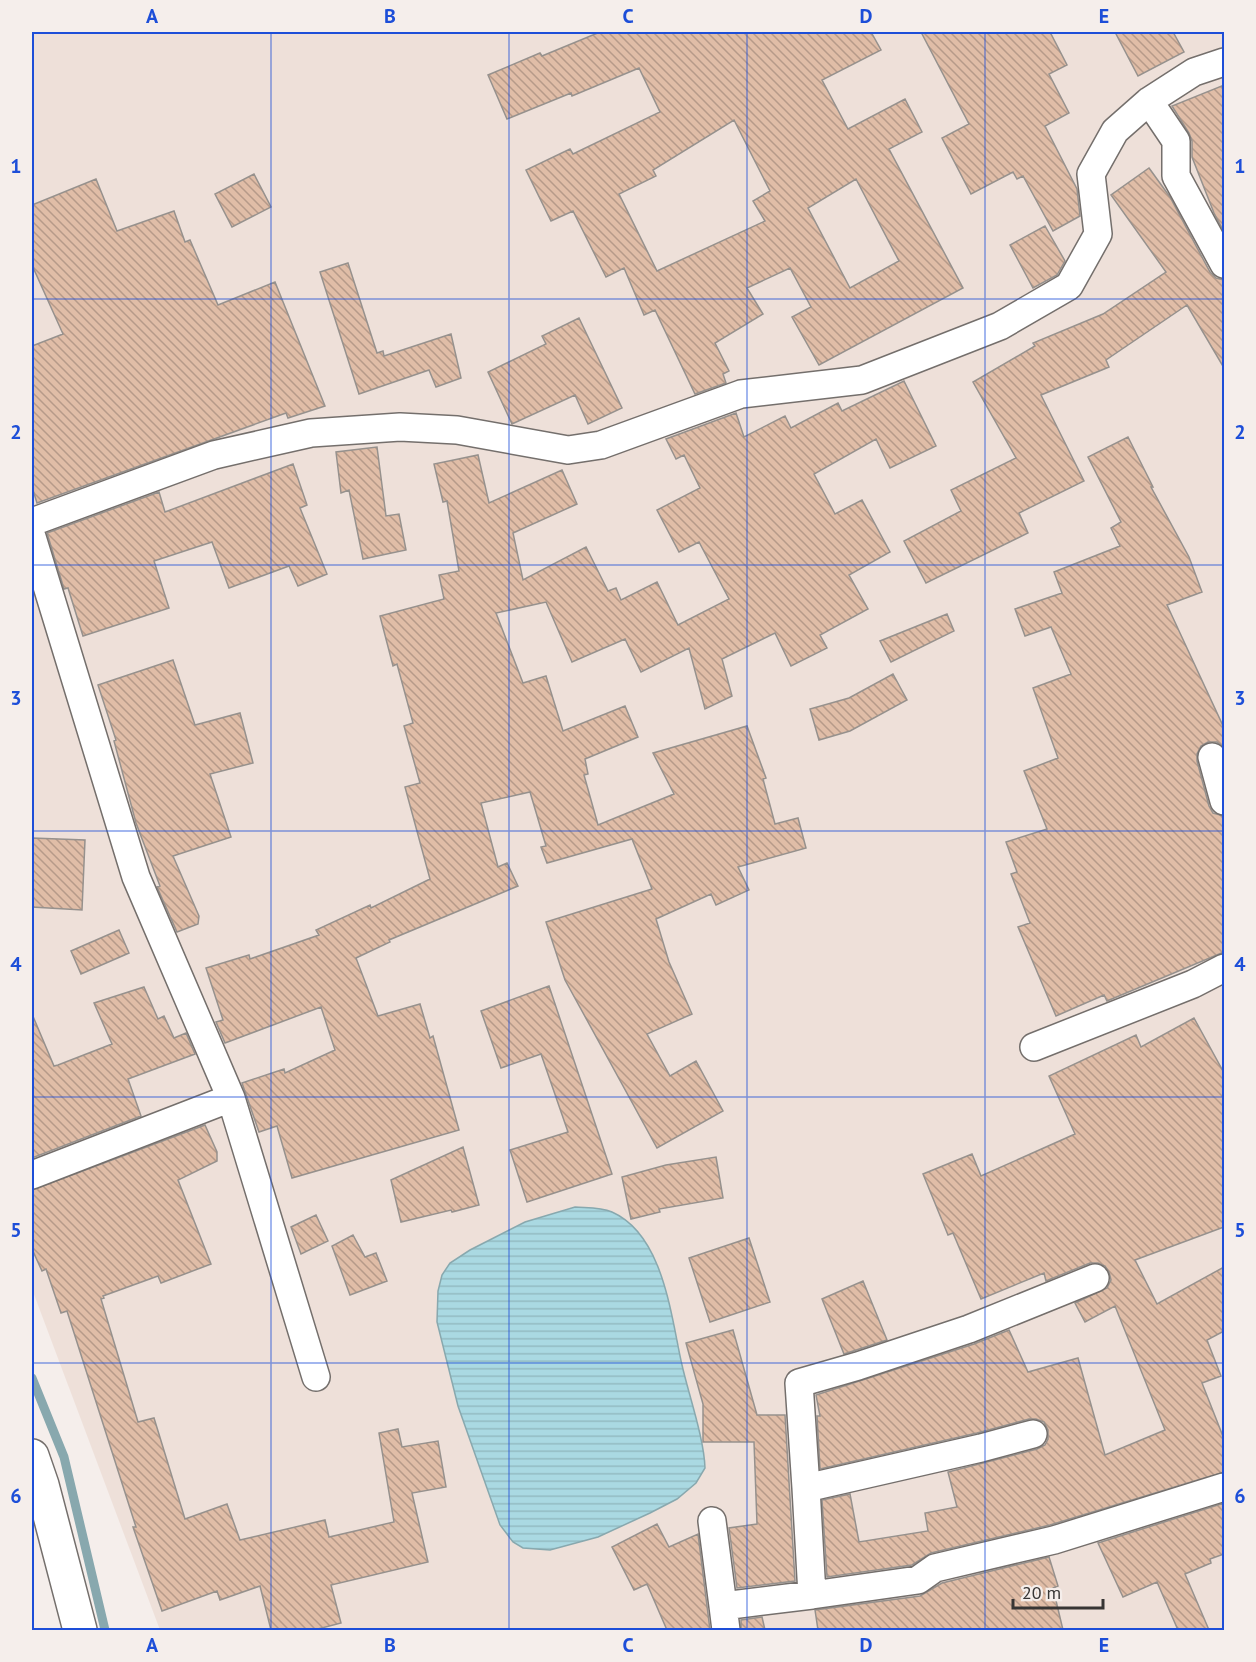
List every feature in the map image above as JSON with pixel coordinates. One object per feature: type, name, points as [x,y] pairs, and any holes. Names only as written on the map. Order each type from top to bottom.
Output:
[{"type":"street","points":[[32,522],[214,455],[311,433],[400,428],[457,430],[568,450],[601,445],[741,394],[862,380],[1000,326],[1069,286],[1098,234],[1091,174],[1115,131],[1149,101],[1194,72],[1224,62]]},
{"type":"street","points":[[1149,101],[1176,141],[1176,176],[1224,264]]},
{"type":"street","points":[[32,537],[136,877],[231,1098],[316,1377]]},
{"type":"street","points":[[1212,757],[1224,801]]},
{"type":"street","points":[[1034,1047],[1193,984],[1224,968]]},
{"type":"street","points":[[32,1175],[231,1098]]},
{"type":"street","points":[[812,1595],[799,1383],[969,1329],[1095,1278]]},
{"type":"street","points":[[806,1488],[1033,1434]]},
{"type":"street","points":[[32,1456],[42,1485],[80,1630]]},
{"type":"street","points":[[712,1521],[724,1618],[812,1595],[918,1580],[935,1568],[1054,1540],[1224,1486]]},
{"type":"shaded area","points":[[32,32],[1224,32],[1224,1630],[160,1630],[32,1289]]},
{"type":"water","points":[[575,1207],[598,1208],[612,1212],[629,1223],[643,1239],[654,1258],[669,1302],[699,1430],[705,1468],[696,1483],[677,1499],[598,1537],[550,1550],[523,1548],[513,1542],[500,1525],[458,1406],[437,1322],[438,1291],[442,1275],[450,1263],[470,1250],[525,1222]]},
{"type":"building","points":[[600,32],[871,32],[881,50],[822,80],[848,129],[905,99],[922,132],[889,149],[963,288],[819,365],[792,317],[811,307],[790,268],[747,288],[763,314],[715,343],[729,371],[723,374],[726,383],[695,394],[655,310],[644,315],[624,268],[606,277],[573,211],[551,221],[526,170],[570,149],[573,154],[660,112],[639,68],[572,96],[571,93],[507,119],[488,75],[540,53],[542,56]],"holes":[[[734,120],[770,191],[753,201],[765,221],[657,271],[619,194],[656,176],[653,170]],[[856,179],[899,261],[850,288],[808,208]]]},
{"type":"building","points":[[921,32],[1050,32],[1067,65],[1049,74],[1069,113],[1045,126],[1077,189],[1080,216],[1053,231],[1023,176],[1017,179],[1013,172],[971,194],[942,138],[969,124]]},
{"type":"building","points":[[1115,32],[1173,32],[1184,52],[1138,76]]},
{"type":"building","points":[[1224,85],[1224,232],[1192,157],[1192,141],[1189,133],[1172,106]]},
{"type":"building","points":[[1149,168],[1170,197],[1210,272],[1216,278],[1224,280],[1224,368],[1187,305],[1106,360],[1109,367],[1041,395],[1084,481],[1019,513],[1028,533],[926,583],[904,541],[961,511],[951,490],[1016,458],[973,382],[1035,346],[1033,343],[1103,314],[1166,272],[1111,195]]},
{"type":"building","points":[[254,174],[271,207],[232,227],[215,194]]},
{"type":"building","points":[[96,179],[117,231],[174,211],[185,242],[190,240],[218,305],[275,282],[325,406],[288,418],[286,413],[37,503],[32,487],[32,346],[63,334],[32,265],[32,205]]},
{"type":"building","points":[[1045,226],[1065,261],[1057,275],[1033,288],[1010,245]]},
{"type":"building","points":[[348,263],[377,353],[383,351],[384,356],[451,334],[461,378],[436,387],[429,370],[359,394],[320,272]]},
{"type":"building","points":[[579,318],[622,408],[588,424],[575,395],[512,424],[488,372],[546,344],[542,336]]},
{"type":"building","points":[[904,381],[936,446],[890,468],[876,439],[814,474],[835,514],[862,500],[890,552],[849,575],[868,609],[820,635],[827,648],[791,666],[775,633],[722,659],[732,696],[705,709],[689,648],[641,672],[625,639],[572,662],[546,602],[496,613],[523,683],[546,676],[563,731],[625,706],[638,737],[585,759],[588,774],[584,775],[598,825],[674,794],[653,753],[747,726],[766,778],[763,779],[775,824],[798,818],[806,848],[738,867],[749,890],[716,905],[711,894],[656,919],[669,962],[692,1014],[647,1034],[670,1076],[696,1061],[723,1111],[657,1148],[565,980],[546,922],[652,889],[632,839],[547,863],[541,847],[546,846],[530,792],[481,803],[498,867],[507,863],[518,886],[389,940],[390,942],[356,958],[378,1016],[420,1004],[430,1038],[433,1036],[459,1130],[292,1178],[277,1126],[259,1132],[242,1083],[284,1069],[285,1073],[335,1050],[321,1007],[225,1043],[216,1022],[223,1020],[206,968],[249,955],[250,959],[319,935],[316,930],[370,905],[371,908],[430,879],[405,787],[420,783],[404,726],[413,723],[397,664],[393,666],[380,616],[444,599],[439,575],[459,571],[447,501],[443,502],[434,464],[478,455],[489,503],[562,470],[577,504],[513,533],[523,580],[586,547],[608,591],[616,588],[621,600],[657,582],[678,625],[729,599],[699,542],[679,552],[657,510],[700,488],[684,455],[676,459],[666,439],[736,413],[744,437],[785,416],[791,428],[838,403],[842,411]]},
{"type":"building","points":[[1128,437],[1153,487],[1151,487],[1189,557],[1202,592],[1167,605],[1224,728],[1224,748],[1217,742],[1208,742],[1201,746],[1197,754],[1197,761],[1209,806],[1213,813],[1224,816],[1224,952],[1107,1001],[1104,995],[1056,1016],[1018,927],[1030,923],[1011,874],[1017,872],[1006,842],[1047,829],[1024,771],[1058,758],[1033,688],[1071,674],[1051,627],[1025,636],[1015,609],[1062,593],[1054,572],[1120,546],[1111,528],[1121,522],[1088,457]]},
{"type":"building","points":[[377,447],[386,516],[399,514],[406,550],[363,559],[349,490],[341,493],[336,452]]},
{"type":"building","points":[[293,464],[307,505],[300,508],[327,574],[298,586],[289,566],[229,588],[212,542],[154,561],[169,608],[83,636],[68,588],[64,589],[47,533],[159,492],[165,512]]},
{"type":"building","points":[[947,614],[954,631],[891,662],[880,641]]},
{"type":"building","points":[[173,660],[195,725],[240,713],[253,763],[210,774],[231,837],[173,856],[199,916],[198,924],[177,932],[157,887],[160,886],[136,823],[114,741],[116,740],[98,685]]},
{"type":"building","points":[[893,674],[907,700],[850,731],[819,740],[810,709],[849,698]]},
{"type":"building","points":[[32,838],[85,840],[82,910],[32,907]]},
{"type":"building","points":[[119,930],[129,953],[81,974],[71,951]]},
{"type":"building","points":[[549,986],[612,1174],[527,1202],[510,1150],[568,1132],[541,1054],[501,1068],[481,1011]]},
{"type":"building","points":[[144,987],[158,1019],[164,1016],[174,1038],[186,1033],[195,1054],[128,1079],[141,1116],[32,1158],[32,1014],[54,1066],[112,1044],[94,1003]]},
{"type":"building","points":[[1194,1018],[1224,1073],[1224,1227],[1135,1260],[1157,1304],[1224,1267],[1224,1331],[1207,1340],[1221,1376],[1202,1383],[1224,1439],[1224,1472],[1050,1525],[931,1553],[912,1565],[827,1577],[822,1500],[850,1494],[859,1542],[928,1531],[925,1513],[957,1507],[948,1472],[1037,1449],[1045,1445],[1048,1430],[1044,1422],[1029,1419],[820,1469],[817,1416],[820,1416],[816,1395],[974,1344],[1009,1330],[1028,1372],[1078,1358],[1105,1455],[1165,1430],[1115,1306],[1085,1322],[1075,1303],[1107,1288],[1111,1280],[1105,1266],[1090,1263],[1046,1281],[1044,1273],[981,1299],[953,1233],[948,1235],[923,1174],[972,1154],[981,1176],[1075,1134],[1049,1076],[1136,1035],[1141,1047]]},
{"type":"building","points":[[205,1125],[217,1152],[217,1161],[178,1180],[211,1264],[161,1283],[158,1276],[103,1296],[104,1298],[101,1299],[138,1422],[154,1418],[185,1519],[227,1504],[240,1540],[325,1520],[329,1537],[394,1522],[379,1433],[398,1429],[402,1447],[438,1441],[446,1487],[412,1493],[428,1562],[331,1585],[341,1623],[314,1630],[271,1630],[260,1586],[220,1600],[217,1591],[162,1611],[133,1527],[136,1527],[67,1311],[61,1313],[46,1269],[42,1271],[32,1249],[32,1190]]},
{"type":"building","points":[[463,1147],[479,1205],[401,1222],[391,1180]]},
{"type":"building","points":[[716,1157],[723,1198],[659,1209],[660,1212],[631,1219],[622,1177],[666,1165]]},
{"type":"building","points":[[316,1215],[328,1241],[301,1254],[291,1227]]},
{"type":"building","points":[[353,1235],[365,1257],[376,1253],[387,1281],[350,1295],[332,1246]]},
{"type":"building","points":[[749,1238],[770,1302],[710,1322],[689,1258]]},
{"type":"building","points":[[863,1281],[887,1340],[844,1354],[822,1299]]},
{"type":"building","points":[[733,1330],[757,1415],[785,1415],[795,1581],[737,1588],[729,1528],[757,1524],[754,1442],[703,1442],[703,1404],[686,1343]]},
{"type":"building","points":[[1224,1503],[1224,1554],[1210,1559],[1211,1563],[1185,1574],[1209,1630],[1178,1630],[1157,1582],[1123,1597],[1098,1543]]},
{"type":"building","points":[[657,1524],[669,1547],[698,1534],[710,1630],[667,1630],[647,1584],[634,1590],[612,1547]]},
{"type":"building","points":[[1049,1557],[1058,1586],[1053,1588],[1063,1630],[818,1630],[815,1610],[920,1596],[942,1583]]},
{"type":"building","points":[[762,1617],[765,1630],[741,1630],[741,1620]]},
{"type":"waterway","points":[[32,1378],[64,1457],[105,1630]]}]
